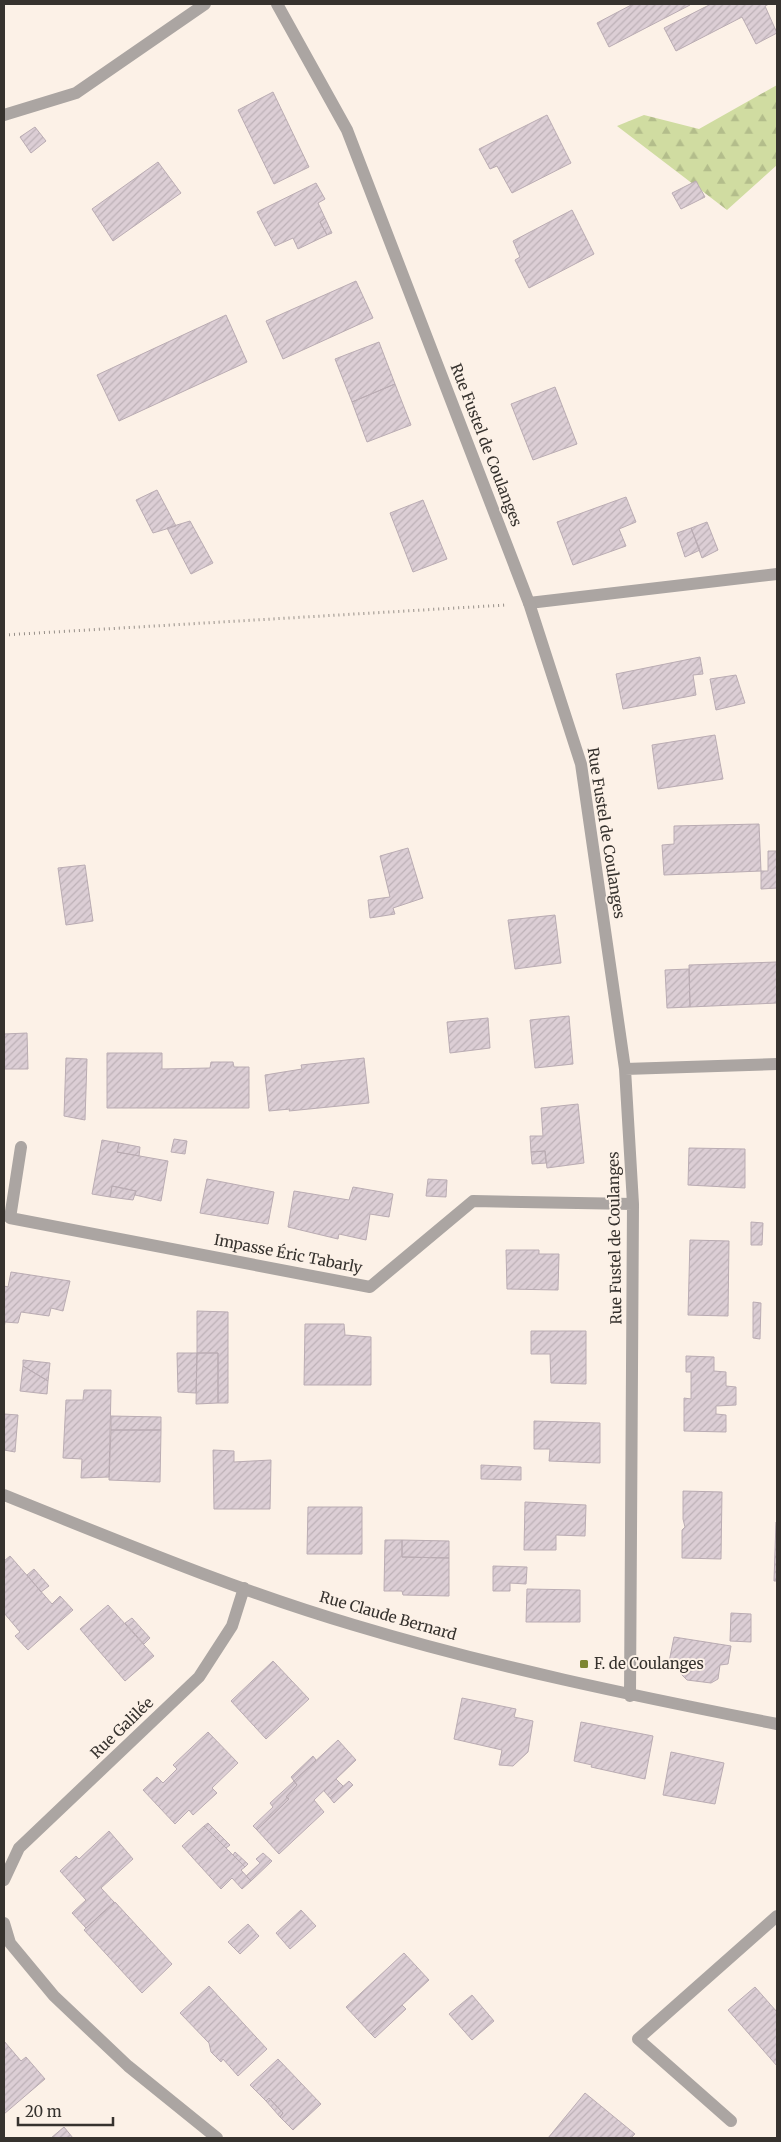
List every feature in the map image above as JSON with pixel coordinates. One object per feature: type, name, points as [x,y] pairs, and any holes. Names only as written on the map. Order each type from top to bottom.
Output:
[{"type":"street","points":[[4,114],[76,93],[205,4]]},
{"type":"street","name":"Rue Fustel de Coulanges","points":[[277,4],[348,130],[529,603],[581,764],[625,1069],[633,1204],[630,1696]]},
{"type":"street","points":[[529,603],[777,574]]},
{"type":"street","points":[[625,1069],[777,1064]]},
{"type":"street","name":"Impasse Éric Tabarly","points":[[21,1147],[10,1218],[370,1286],[473,1201],[633,1204]]},
{"type":"street","name":"Rue Claude Bernard","points":[[4,1496],[244,1588],[354,1626],[630,1696],[777,1724]]},
{"type":"street","name":"Rue Galilée","points":[[4,1880],[18,1848],[199,1676],[232,1626],[244,1588]]},
{"type":"street","points":[[731,2121],[638,2039],[777,1916]]},
{"type":"street","points":[[4,1923],[10,1943],[54,1996],[128,2066],[217,2138]]},
{"type":"path","points":[[4,635],[529,603]]},
{"type":"green space","points":[[777,85],[777,165],[727,210],[617,126],[644,115],[699,129]]},
{"type":"building","points":[[633,4],[690,5],[609,47],[597,23]]},
{"type":"building","points":[[711,4],[769,4],[765,6],[777,33],[756,44],[742,17],[676,51],[664,28]]},
{"type":"building","points":[[273,92],[309,167],[274,184],[238,110]]},
{"type":"building","points":[[547,115],[571,163],[512,193],[497,166],[490,169],[479,149]]},
{"type":"building","points":[[35,127],[46,141],[31,153],[20,137]]},
{"type":"building","points":[[158,162],[181,193],[113,241],[92,209]]},
{"type":"building","points":[[696,181],[705,197],[681,209],[672,193]]},
{"type":"building","points":[[316,183],[325,199],[318,203],[325,218],[320,222],[327,235],[298,249],[293,238],[275,246],[257,212]]},
{"type":"building","points":[[572,210],[594,254],[529,288],[515,260],[520,257],[513,241]]},
{"type":"building","points":[[325,218],[332,233],[327,235],[320,222]]},
{"type":"building","points":[[356,281],[373,318],[283,359],[266,321]]},
{"type":"building","points":[[226,315],[247,362],[119,421],[97,375]]},
{"type":"building","points":[[379,342],[395,384],[352,402],[335,359]]},
{"type":"building","points":[[395,384],[411,425],[367,442],[352,402]]},
{"type":"building","points":[[555,387],[577,444],[533,460],[511,404]]},
{"type":"building","points":[[157,490],[176,526],[153,533],[136,500]]},
{"type":"building","points":[[626,497],[636,522],[619,529],[626,546],[573,565],[557,522]]},
{"type":"building","points":[[423,500],[447,559],[413,572],[390,513]]},
{"type":"building","points":[[190,521],[213,563],[191,574],[167,528]]},
{"type":"building","points":[[707,522],[718,550],[702,558],[691,528]]},
{"type":"building","points":[[691,528],[700,550],[685,557],[677,533]]},
{"type":"building","points":[[700,657],[703,674],[693,675],[696,695],[623,709],[616,674]]},
{"type":"building","points":[[736,675],[745,703],[716,710],[710,679]]},
{"type":"building","points":[[715,735],[723,779],[658,789],[652,745]]},
{"type":"building","points":[[759,824],[761,871],[664,875],[662,845],[674,844],[674,826]]},
{"type":"building","points":[[408,848],[423,898],[393,908],[395,914],[370,918],[368,900],[390,897],[380,856]]},
{"type":"building","points":[[768,851],[777,851],[777,888],[761,889],[761,871],[768,871]]},
{"type":"building","points":[[85,865],[93,921],[66,925],[58,868]]},
{"type":"building","points":[[555,915],[561,963],[515,969],[508,920]]},
{"type":"building","points":[[777,962],[777,1003],[690,1007],[689,965]]},
{"type":"building","points":[[689,969],[690,1007],[667,1008],[665,970]]},
{"type":"building","points":[[569,1016],[573,1064],[535,1068],[530,1020]]},
{"type":"building","points":[[488,1018],[490,1048],[450,1053],[447,1022]]},
{"type":"building","points":[[27,1033],[28,1069],[4,1069],[4,1034]]},
{"type":"building","points":[[107,1053],[162,1053],[162,1069],[210,1068],[211,1062],[233,1062],[234,1067],[249,1067],[249,1108],[107,1108]]},
{"type":"building","points":[[66,1058],[87,1059],[85,1120],[64,1116]]},
{"type":"building","points":[[364,1058],[369,1103],[289,1111],[290,1109],[269,1111],[265,1075],[302,1069],[301,1065]]},
{"type":"building","points":[[578,1104],[584,1163],[547,1168],[545,1151],[531,1152],[530,1136],[543,1136],[541,1108]]},
{"type":"building","points":[[174,1139],[187,1141],[185,1154],[171,1152]]},
{"type":"building","points":[[102,1140],[119,1143],[117,1152],[168,1161],[161,1201],[135,1195],[136,1191],[112,1186],[110,1197],[92,1194]]},
{"type":"building","points":[[119,1143],[140,1147],[139,1156],[117,1152]]},
{"type":"building","points":[[689,1148],[745,1149],[745,1188],[688,1185]]},
{"type":"building","points":[[545,1151],[546,1163],[532,1164],[531,1152]]},
{"type":"building","points":[[207,1179],[274,1192],[268,1224],[200,1213]]},
{"type":"building","points":[[428,1179],[447,1180],[446,1197],[426,1196]]},
{"type":"building","points":[[112,1186],[136,1191],[133,1200],[110,1197]]},
{"type":"building","points":[[353,1187],[393,1194],[389,1217],[370,1214],[366,1240],[339,1234],[338,1239],[288,1227],[294,1191],[349,1200]]},
{"type":"building","points":[[751,1222],[763,1223],[762,1245],[751,1245]]},
{"type":"building","points":[[690,1240],[729,1241],[728,1316],[688,1315]]},
{"type":"building","points":[[506,1250],[539,1250],[539,1254],[559,1254],[558,1290],[507,1289]]},
{"type":"building","points":[[11,1272],[70,1281],[63,1311],[51,1308],[49,1316],[21,1312],[18,1323],[5,1322],[4,1329],[4,1286],[8,1287]]},
{"type":"building","points":[[753,1302],[761,1303],[760,1339],[753,1338]]},
{"type":"building","points":[[197,1311],[228,1312],[228,1403],[218,1403],[218,1353],[197,1353]]},
{"type":"building","points":[[305,1324],[344,1324],[345,1335],[371,1337],[371,1385],[304,1385]]},
{"type":"building","points":[[531,1331],[586,1331],[586,1384],[551,1383],[550,1354],[531,1354]]},
{"type":"building","points":[[177,1353],[197,1353],[196,1393],[178,1392]]},
{"type":"building","points":[[197,1353],[218,1353],[218,1403],[196,1404]]},
{"type":"building","points":[[686,1356],[714,1357],[714,1371],[726,1372],[726,1386],[736,1387],[736,1405],[716,1406],[716,1414],[726,1415],[726,1432],[684,1431],[684,1398],[691,1399],[691,1372],[686,1372]]},
{"type":"building","points":[[23,1360],[50,1363],[48,1381],[23,1366]]},
{"type":"building","points":[[23,1366],[48,1381],[47,1394],[20,1391]]},
{"type":"building","points":[[84,1390],[111,1390],[109,1477],[81,1478],[82,1459],[63,1458],[66,1400],[83,1400]]},
{"type":"building","points":[[4,1414],[18,1415],[15,1452],[4,1450]]},
{"type":"building","points":[[111,1416],[161,1417],[161,1430],[111,1430]]},
{"type":"building","points":[[534,1421],[600,1423],[600,1463],[549,1461],[550,1449],[534,1449]]},
{"type":"building","points":[[111,1430],[161,1430],[160,1482],[109,1480]]},
{"type":"building","points":[[213,1450],[234,1451],[234,1462],[271,1460],[270,1509],[214,1509]]},
{"type":"building","points":[[481,1465],[521,1467],[521,1480],[481,1479]]},
{"type":"building","points":[[683,1491],[722,1492],[721,1559],[682,1558],[682,1530],[685,1527],[683,1519]]},
{"type":"building","points":[[525,1502],[586,1505],[585,1536],[556,1535],[556,1550],[524,1550]]},
{"type":"building","points":[[308,1507],[362,1507],[362,1554],[307,1554]]},
{"type":"building","points":[[776,1522],[777,1581],[774,1581]]},
{"type":"building","points":[[385,1540],[402,1540],[402,1557],[449,1558],[449,1596],[403,1595],[402,1591],[384,1591]]},
{"type":"building","points":[[402,1540],[449,1541],[449,1558],[402,1557]]},
{"type":"building","points":[[10,1556],[52,1604],[60,1596],[73,1610],[28,1650],[15,1636],[20,1632],[4,1613],[4,1561]]},
{"type":"building","points":[[493,1566],[527,1567],[526,1584],[510,1583],[510,1591],[493,1591]]},
{"type":"building","points":[[34,1569],[49,1586],[41,1592],[27,1575]]},
{"type":"building","points":[[527,1589],[580,1590],[580,1622],[526,1622]]},
{"type":"building","points":[[108,1605],[154,1656],[125,1681],[80,1629]]},
{"type":"building","points":[[731,1613],[751,1614],[751,1642],[730,1641]]},
{"type":"building","points":[[132,1618],[150,1638],[144,1644],[125,1623]]},
{"type":"building","points":[[674,1637],[731,1646],[728,1664],[720,1665],[718,1679],[711,1683],[687,1680],[681,1674],[682,1669],[668,1667]]},
{"type":"building","points":[[273,1661],[309,1699],[266,1739],[231,1701]]},
{"type":"building","points":[[462,1698],[516,1709],[514,1717],[533,1721],[528,1752],[513,1766],[499,1765],[502,1750],[454,1739]]},
{"type":"building","points":[[581,1722],[653,1736],[645,1779],[591,1767],[592,1765],[574,1761]]},
{"type":"building","points":[[208,1732],[238,1763],[212,1788],[217,1793],[193,1815],[189,1810],[175,1824],[143,1790],[157,1777],[163,1783],[177,1769],[173,1765]]},
{"type":"building","points":[[338,1740],[356,1760],[314,1800],[324,1812],[279,1854],[257,1830],[289,1799],[286,1797],[297,1785],[294,1781]]},
{"type":"building","points":[[671,1752],[724,1763],[715,1804],[663,1795]]},
{"type":"building","points":[[313,1756],[316,1760],[294,1781],[291,1777]]},
{"type":"building","points":[[336,1779],[343,1786],[330,1798],[324,1791]]},
{"type":"building","points":[[294,1781],[297,1785],[286,1797],[289,1799],[257,1830],[253,1826],[273,1807],[270,1803]]},
{"type":"building","points":[[349,1781],[353,1785],[334,1803],[330,1798]]},
{"type":"building","points":[[208,1823],[230,1845],[226,1848],[204,1826]]},
{"type":"building","points":[[204,1826],[245,1867],[241,1870],[251,1881],[242,1889],[232,1878],[221,1889],[182,1846]]},
{"type":"building","points":[[109,1831],[133,1859],[101,1888],[114,1902],[86,1928],[72,1913],[86,1900],[60,1871],[76,1856],[79,1859]]},
{"type":"building","points":[[235,1852],[248,1864],[245,1867],[233,1855]]},
{"type":"building","points":[[263,1853],[272,1861],[251,1881],[246,1876],[260,1863],[256,1859]]},
{"type":"building","points":[[115,1902],[172,1964],[142,1993],[84,1930]]},
{"type":"building","points":[[301,1910],[316,1926],[290,1949],[276,1933]]},
{"type":"building","points":[[248,1924],[259,1936],[240,1954],[228,1942]]},
{"type":"building","points":[[404,1953],[429,1980],[371,2034],[346,2007]]},
{"type":"building","points":[[209,1986],[267,2049],[238,2076],[223,2059],[221,2062],[211,2052],[209,2043],[180,2013]]},
{"type":"building","points":[[755,1987],[777,2012],[777,2066],[728,2010]]},
{"type":"building","points":[[472,1995],[494,2021],[472,2040],[449,2014]]},
{"type":"building","points":[[402,2005],[406,2009],[375,2038],[371,2034]]},
{"type":"building","points":[[4,2041],[21,2061],[26,2057],[45,2079],[4,2114]]},
{"type":"building","points":[[278,2059],[321,2104],[293,2130],[280,2117],[283,2113],[269,2098],[266,2101],[250,2085]]},
{"type":"building","points":[[585,2093],[635,2134],[631,2138],[548,2138]]},
{"type":"building","points":[[269,2098],[283,2113],[280,2117],[266,2101]]},
{"type":"building","points":[[64,2127],[73,2138],[51,2138]]},
{"type":"place","name":"F. de Coulanges","points":[[584,1664]]}]
